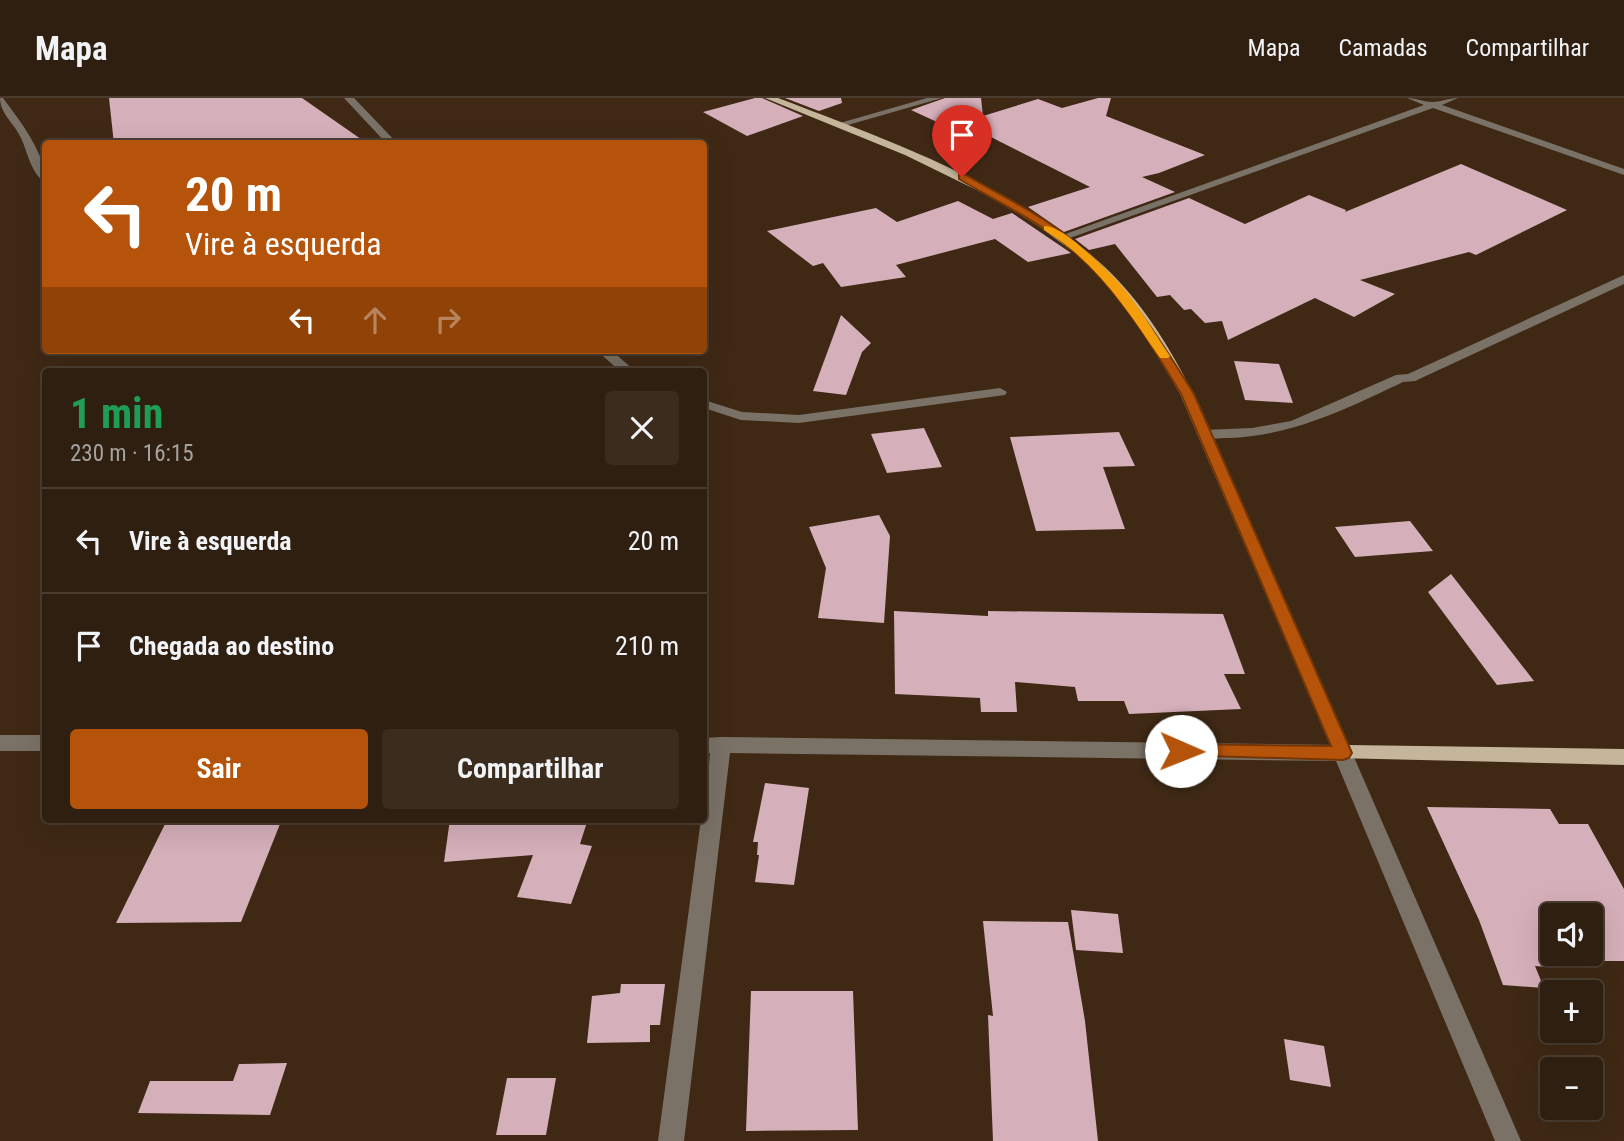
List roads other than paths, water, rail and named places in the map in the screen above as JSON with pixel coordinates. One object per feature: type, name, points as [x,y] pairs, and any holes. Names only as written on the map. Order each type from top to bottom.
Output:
[{"type":"main road","points":[[770,98],[962,177],[1063,237],[1118,288],[1187,394],[1343,753],[1624,757]]},
{"type":"street","points":[[349,98],[389,140]]},
{"type":"street","points":[[838,125],[937,98]]},
{"type":"street","points":[[1412,98],[1624,172]]},
{"type":"street","points":[[1063,237],[1453,98]]},
{"type":"street","points":[[0,100],[25,136],[42,174]]},
{"type":"street","points":[[1203,434],[1280,428],[1317,416],[1401,378],[1410,378],[1624,279]]},
{"type":"street","points":[[608,354],[624,368]]},
{"type":"street","points":[[707,405],[741,416],[799,419],[1000,392]]},
{"type":"street","points":[[0,743],[42,743]]},
{"type":"street","points":[[707,793],[712,745],[1343,753],[1508,1141]]},
{"type":"street","points":[[671,1141],[704,823]]}]
